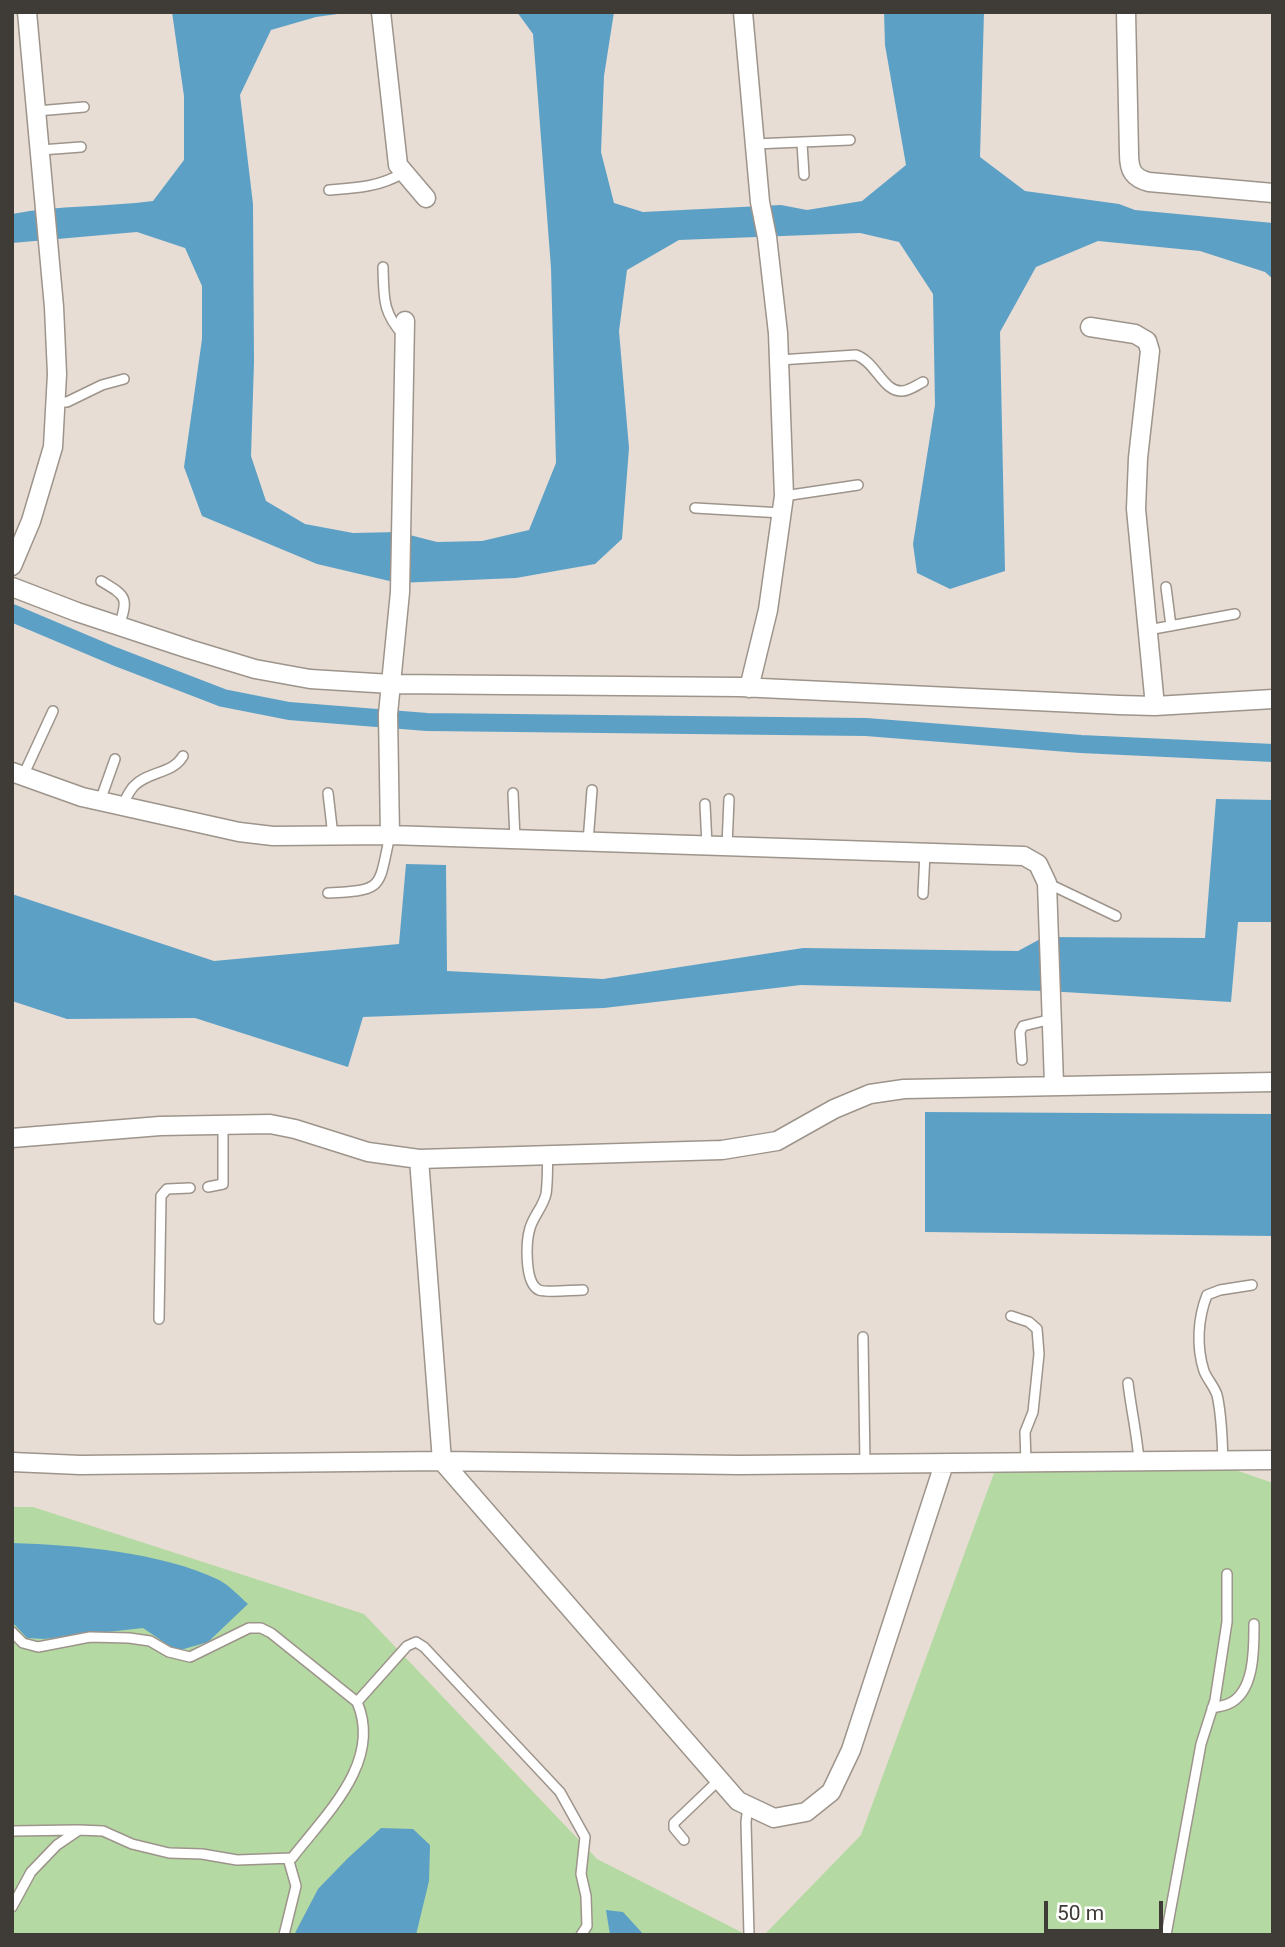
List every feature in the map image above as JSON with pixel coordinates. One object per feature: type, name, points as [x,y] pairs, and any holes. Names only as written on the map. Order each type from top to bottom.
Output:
[{"type":"street","points":[[12,566],[31,521],[53,447],[57,373],[46,207],[27,12]]},
{"type":"street","points":[[381,12],[398,165],[426,198]]},
{"type":"street","points":[[743,12],[760,202],[778,333],[783,505],[768,610],[749,688]]},
{"type":"street","points":[[1126,12],[1129,154],[1132,173],[1139,180],[1149,182],[1273,193]]},
{"type":"street","points":[[1090,327],[1135,334],[1147,341],[1150,351],[1138,458],[1136,509],[1155,706]]},
{"type":"street","points":[[390,835],[388,714],[400,592],[404,328]]},
{"type":"street","points":[[12,587],[119,626],[255,668],[310,678],[391,684],[749,688],[1155,706],[1273,699]]},
{"type":"street","points":[[18,774],[100,801],[239,832],[273,836],[390,835],[1024,856],[1038,864],[1047,883],[1051,936],[1050,993],[1054,1084]]},
{"type":"street","points":[[12,1138],[160,1126],[270,1124],[368,1152],[419,1159],[722,1150],[777,1141],[834,1109],[870,1094],[904,1088],[1273,1082]]},
{"type":"street","points":[[419,1159],[442,1461],[738,1801],[774,1818],[806,1812],[831,1792],[851,1751],[944,1464]]},
{"type":"street","points":[[12,1462],[80,1465],[442,1461],[944,1464],[1273,1460]]},
{"type":"lane","points":[[37,111],[84,107]]},
{"type":"lane","points":[[754,144],[850,141]]},
{"type":"lane","points":[[802,143],[804,175]]},
{"type":"lane","points":[[41,150],[81,147]]},
{"type":"lane","points":[[330,190],[375,186],[403,173]]},
{"type":"lane","points":[[383,267],[384,305],[391,321],[404,328]]},
{"type":"lane","points":[[779,360],[856,355],[866,359],[893,390],[904,391],[923,382]]},
{"type":"lane","points":[[56,402],[67,402],[102,385],[124,380]]},
{"type":"lane","points":[[695,508],[783,505],[858,485]]},
{"type":"lane","points":[[101,581],[122,594],[125,600],[119,626]]},
{"type":"lane","points":[[1166,587],[1171,626]]},
{"type":"lane","points":[[1148,629],[1235,614]]},
{"type":"lane","points":[[18,774],[53,711]]},
{"type":"lane","points":[[122,806],[135,785],[153,774],[176,766],[183,756]]},
{"type":"lane","points":[[100,801],[115,759]]},
{"type":"lane","points":[[588,842],[592,789]]},
{"type":"lane","points":[[328,793],[333,836]]},
{"type":"lane","points":[[513,793],[515,839]]},
{"type":"lane","points":[[727,846],[729,799]]},
{"type":"lane","points":[[705,804],[707,846]]},
{"type":"lane","points":[[328,893],[372,888],[381,873],[390,835]]},
{"type":"lane","points":[[923,894],[925,853]]},
{"type":"lane","points":[[1047,883],[1116,916]]},
{"type":"lane","points":[[1022,1060],[1020,1032],[1023,1026],[1053,1019]]},
{"type":"lane","points":[[208,1186],[223,1184],[223,1125]]},
{"type":"lane","points":[[548,1155],[547,1192],[529,1229],[529,1275],[534,1286],[540,1290],[583,1290]]},
{"type":"lane","points":[[159,1319],[160,1196],[167,1189],[190,1188]]},
{"type":"lane","points":[[1223,1461],[1216,1390],[1204,1371],[1199,1343],[1200,1312],[1207,1295],[1252,1285]]},
{"type":"lane","points":[[1011,1316],[1029,1322],[1037,1329],[1038,1365],[1033,1412],[1025,1433],[1026,1463]]},
{"type":"lane","points":[[863,1337],[865,1464]]},
{"type":"lane","points":[[1128,1383],[1139,1461]]},
{"type":"lane","points":[[1166,1935],[1200,1744],[1212,1708],[1227,1622],[1227,1574]]},
{"type":"lane","points":[[1212,1708],[1230,1704],[1239,1696],[1248,1680],[1254,1661],[1254,1624]]},
{"type":"lane","points":[[12,1632],[23,1643],[38,1647],[90,1637],[129,1637],[150,1641],[169,1652],[190,1657],[249,1628],[261,1628],[271,1633],[356,1702],[363,1717],[363,1748],[337,1805],[292,1858],[237,1860],[202,1854],[169,1853],[132,1844],[103,1831],[12,1832]]},
{"type":"lane","points":[[356,1702],[407,1646],[416,1642],[424,1647],[559,1792],[585,1837],[581,1874],[586,1896],[587,1926],[581,1935]]},
{"type":"lane","points":[[684,1840],[674,1828],[674,1824],[719,1780]]},
{"type":"lane","points":[[748,1806],[746,1822],[749,1935]]},
{"type":"lane","points":[[12,1908],[32,1872],[57,1845],[79,1830]]},
{"type":"lane","points":[[284,1935],[296,1886],[288,1858]]},
{"type":"green space","points":[[1221,1465],[1273,1483],[1273,1935],[764,1935],[861,1835],[994,1473]]},
{"type":"green space","points":[[12,1507],[33,1507],[364,1614],[597,1859],[747,1935],[12,1935]]},
{"type":"water","points":[[172,12],[352,12],[316,17],[271,30],[240,95],[253,204],[254,362],[251,456],[266,501],[305,524],[353,533],[398,532],[437,542],[482,541],[529,530],[556,463],[551,268],[533,34],[517,12],[614,12],[604,76],[601,152],[614,203],[643,212],[781,205],[807,210],[862,201],[906,165],[885,45],[884,12],[984,12],[980,157],[1025,191],[1119,204],[1135,210],[1273,223],[1273,279],[1265,272],[1200,251],[1098,241],[1036,267],[1000,332],[1005,571],[950,589],[917,573],[913,544],[935,405],[933,294],[899,242],[860,233],[679,240],[627,270],[619,331],[629,448],[622,539],[595,564],[516,578],[398,583],[317,564],[202,516],[184,467],[202,339],[202,286],[185,248],[137,232],[12,243],[12,214],[153,201],[184,160],[184,96]]},
{"type":"water","points":[[1216,799],[1273,800],[1273,922],[1238,922],[1231,1002],[1047,991],[801,985],[604,1008],[363,1017],[348,1067],[195,1018],[67,1019],[12,1001],[12,894],[214,961],[399,944],[406,864],[446,865],[447,971],[603,979],[803,948],[1018,951],[1044,937],[1205,938]]},
{"type":"water","points":[[925,1112],[1273,1114],[1273,1236],[925,1232]]},
{"type":"water","points":[[12,1543],[90,1548],[171,1563],[219,1580],[248,1604],[208,1642],[177,1651],[143,1628],[44,1639],[27,1638],[12,1622]]},
{"type":"water","points":[[381,1828],[413,1829],[430,1845],[429,1881],[416,1935],[294,1935],[318,1889]]},
{"type":"water","points":[[606,1910],[623,1912],[644,1935],[610,1935]]},
{"type":"waterway","points":[[12,613],[223,698],[289,711],[427,722],[866,727],[1081,744],[1273,753]]}]
